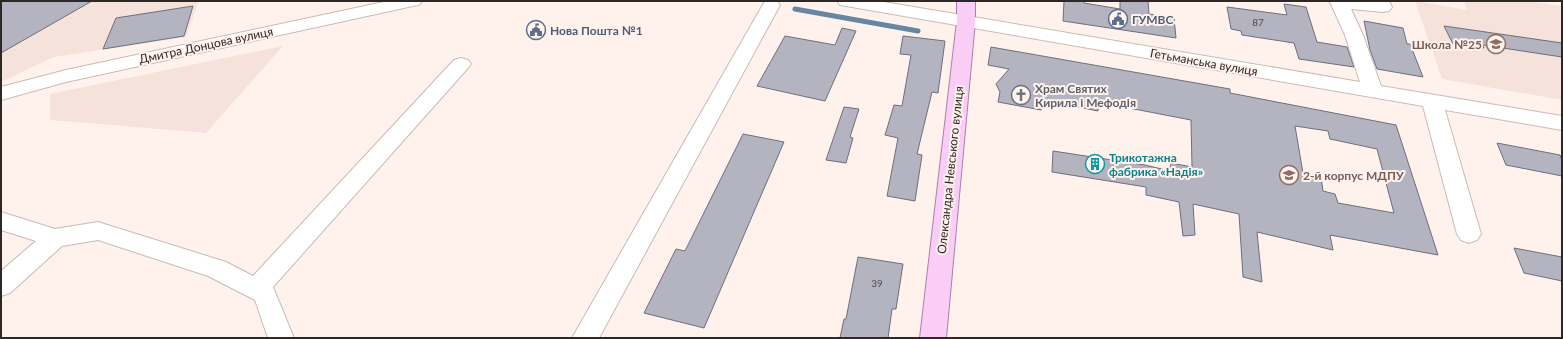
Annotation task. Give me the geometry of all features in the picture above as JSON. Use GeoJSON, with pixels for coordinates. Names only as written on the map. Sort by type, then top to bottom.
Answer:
{"type":"FeatureCollection","features":[{"type":"Feature","properties":{"kind":"main road","name":"Олександра Невського вулиця"},"geometry":{"type":"LineString","coordinates":[[933,338],[966,11]]}},
{"type":"Feature","properties":{"kind":"street","name":"Дмитра Донцова вулиця"},"geometry":{"type":"LineString","coordinates":[[1,94],[66,76],[413,1]]}},
{"type":"Feature","properties":{"kind":"street","name":"Гетьманська вулиця"},"geometry":{"type":"LineString","coordinates":[[846,1],[966,11],[1373,91],[1562,123]]}},
{"type":"Feature","properties":{"kind":"street"},"geometry":{"type":"LineString","coordinates":[[1373,91],[1354,34],[1339,2],[1383,8],[1380,1]]}},
{"type":"Feature","properties":{"kind":"street"},"geometry":{"type":"LineString","coordinates":[[585,338],[771,5]]}},
{"type":"Feature","properties":{"kind":"street"},"geometry":{"type":"LineString","coordinates":[[256,290],[461,64]]}},
{"type":"Feature","properties":{"kind":"street"},"geometry":{"type":"LineString","coordinates":[[1432,101],[1469,234]]}},
{"type":"Feature","properties":{"kind":"street"},"geometry":{"type":"LineString","coordinates":[[1,221],[55,238],[98,231],[216,269],[265,294],[281,338]]}},
{"type":"Feature","properties":{"kind":"street"},"geometry":{"type":"LineString","coordinates":[[1,286],[55,238]]}},
{"type":"Feature","properties":{"kind":"shaded area"},"geometry":{"type":"Polygon","coordinates":[[[1,1],[199,1],[186,37],[54,57],[1,82],[1,1]]]}},
{"type":"Feature","properties":{"kind":"shaded area","name":"Школа №25"},"geometry":{"type":"Polygon","coordinates":[[[1415,1],[1467,10],[1464,1],[1527,1],[1562,6],[1562,100],[1442,79],[1415,1]]]}},
{"type":"Feature","properties":{"kind":"shaded area"},"geometry":{"type":"Polygon","coordinates":[[[283,46],[206,133],[50,120],[50,94],[283,46]]]}},
{"type":"Feature","properties":{"kind":"building"},"geometry":{"type":"Polygon","coordinates":[[[1,1],[92,1],[1,53],[1,1]]]}},
{"type":"Feature","properties":{"kind":"building","name":"ГУМВС"},"geometry":{"type":"Polygon","coordinates":[[[1064,1],[1084,1],[1084,3],[1120,9],[1120,1],[1148,1],[1149,14],[1174,18],[1176,38],[1063,21],[1064,1]]]}},
{"type":"Feature","properties":{"kind":"building"},"geometry":{"type":"Polygon","coordinates":[[[1284,4],[1306,7],[1317,42],[1347,47],[1354,67],[1299,59],[1294,43],[1242,35],[1241,31],[1231,29],[1227,7],[1287,15],[1284,4]]]}},
{"type":"Feature","properties":{"kind":"building"},"geometry":{"type":"Polygon","coordinates":[[[193,6],[184,36],[103,49],[116,18],[193,6]]]}},
{"type":"Feature","properties":{"kind":"building"},"geometry":{"type":"Polygon","coordinates":[[[1364,21],[1403,28],[1407,44],[1410,44],[1423,77],[1377,69],[1370,50],[1364,21]]]}},
{"type":"Feature","properties":{"kind":"building"},"geometry":{"type":"Polygon","coordinates":[[[1444,26],[1562,43],[1562,57],[1483,45],[1484,48],[1453,44],[1444,26]]]}},
{"type":"Feature","properties":{"kind":"building"},"geometry":{"type":"Polygon","coordinates":[[[842,28],[856,31],[825,101],[757,86],[785,36],[835,45],[842,28]]]}},
{"type":"Feature","properties":{"kind":"building"},"geometry":{"type":"Polygon","coordinates":[[[903,36],[945,41],[938,93],[932,92],[917,154],[922,155],[915,201],[887,196],[898,138],[885,135],[894,105],[902,106],[911,55],[900,54],[903,36]]]}},
{"type":"Feature","properties":{"kind":"building"},"geometry":{"type":"Polygon","coordinates":[[[991,47],[1230,89],[1230,93],[1396,125],[1438,255],[1330,235],[1333,250],[1257,232],[1262,282],[1243,277],[1239,214],[1193,204],[1195,235],[1183,236],[1179,202],[1146,195],[1146,187],[1052,172],[1053,151],[1145,165],[1170,171],[1171,163],[1192,167],[1191,120],[1098,102],[1098,111],[1043,100],[1041,110],[998,102],[1000,92],[996,84],[1009,69],[988,65],[991,47]],[[1295,126],[1303,173],[1321,177],[1323,191],[1335,194],[1338,203],[1394,213],[1377,149],[1330,139],[1328,131],[1295,126]]]}},
{"type":"Feature","properties":{"kind":"building"},"geometry":{"type":"Polygon","coordinates":[[[844,107],[859,109],[850,137],[853,138],[846,163],[826,160],[844,107]]]}},
{"type":"Feature","properties":{"kind":"building"},"geometry":{"type":"Polygon","coordinates":[[[743,134],[784,142],[704,328],[644,313],[676,249],[685,251],[743,134]]]}},
{"type":"Feature","properties":{"kind":"building"},"geometry":{"type":"Polygon","coordinates":[[[1497,143],[1560,155],[1562,160],[1562,176],[1506,165],[1497,143]]]}},
{"type":"Feature","properties":{"kind":"building"},"geometry":{"type":"Polygon","coordinates":[[[1514,248],[1562,257],[1562,281],[1524,273],[1514,248]]]}},
{"type":"Feature","properties":{"kind":"building"},"geometry":{"type":"Polygon","coordinates":[[[858,257],[903,264],[896,309],[892,309],[888,338],[840,338],[844,319],[846,319],[858,257]]]}},
{"type":"Feature","properties":{"kind":"waterway"},"geometry":{"type":"LineString","coordinates":[[795,9],[918,31]]}},
{"type":"Feature","properties":{"kind":"place","name":"ГУМВС"},"geometry":{"type":"Point","coordinates":[1118,19]}},
{"type":"Feature","properties":{"kind":"place","name":"Нова Пошта №1"},"geometry":{"type":"Point","coordinates":[536,30]}},
{"type":"Feature","properties":{"kind":"place","name":"Школа №25"},"geometry":{"type":"Point","coordinates":[1496,44]}},
{"type":"Feature","properties":{"kind":"place","name":"Храм Святих Кирила і Мефодія"},"geometry":{"type":"Point","coordinates":[1021,95]}},
{"type":"Feature","properties":{"kind":"place","name":"Трикотажна фабрика «Надія»"},"geometry":{"type":"Point","coordinates":[1095,164]}},
{"type":"Feature","properties":{"kind":"place","name":"2-й корпус МДПУ"},"geometry":{"type":"Point","coordinates":[1289,175]}}]}
